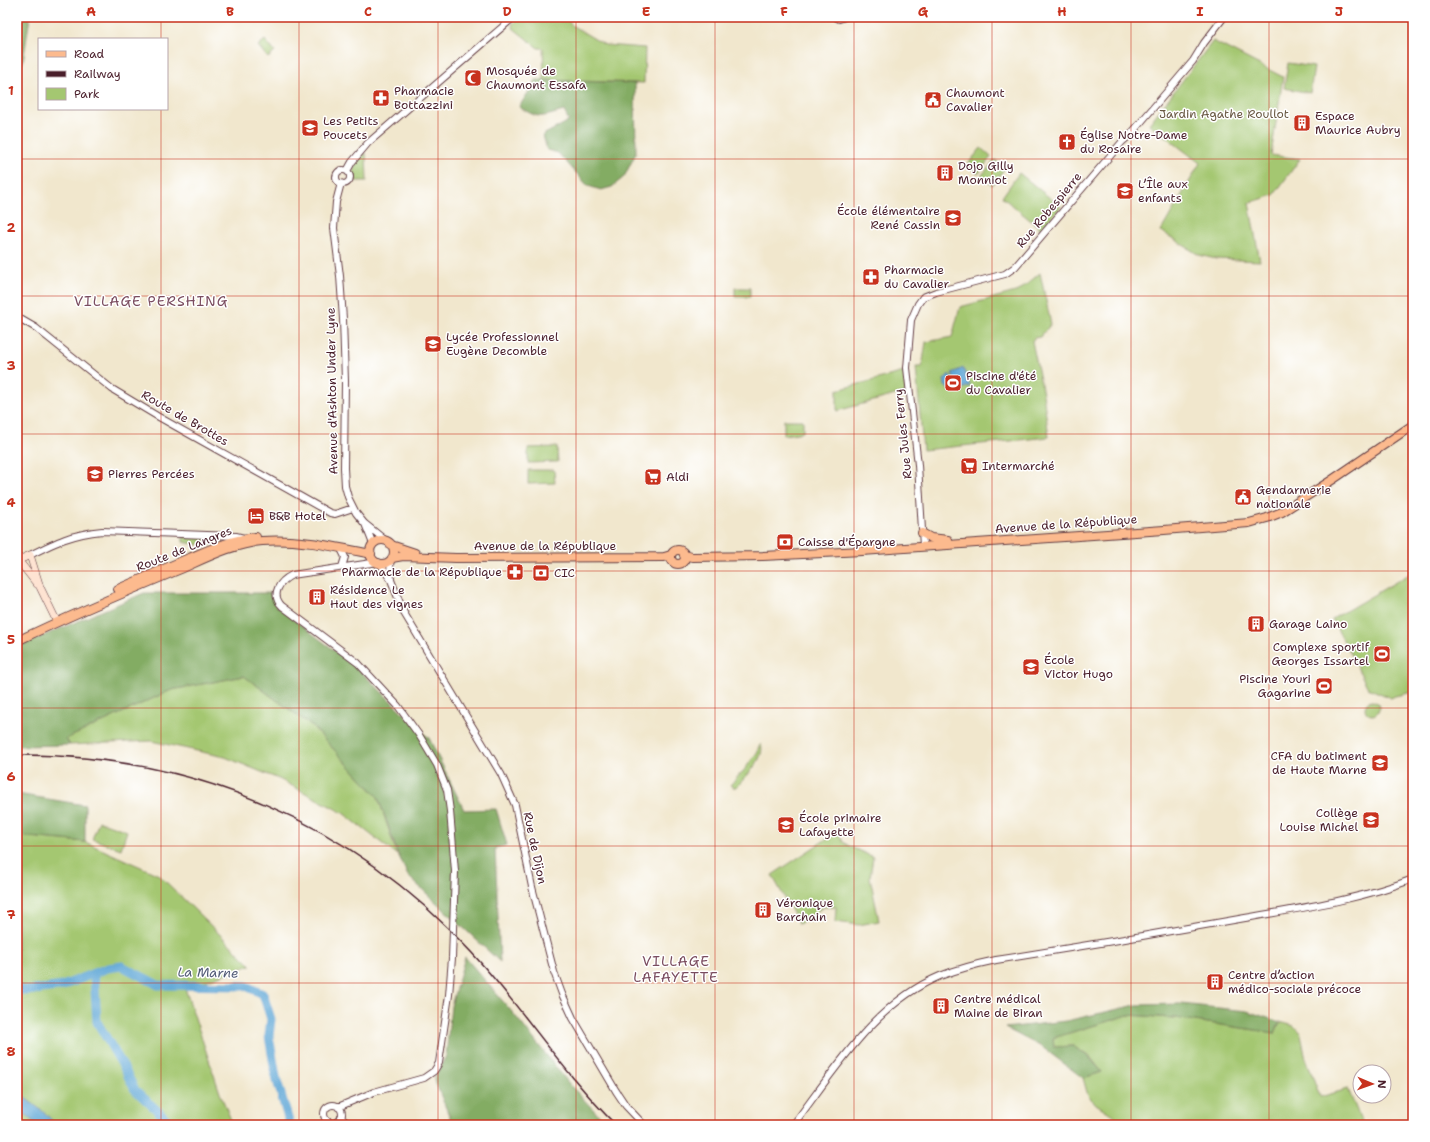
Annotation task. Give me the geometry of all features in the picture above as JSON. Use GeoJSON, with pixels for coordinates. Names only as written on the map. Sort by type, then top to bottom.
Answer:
{"type":"FeatureCollection","features":[{"type":"Feature","properties":{"kind":"main road","name":"Avenue de la République"},"geometry":{"type":"LineString","coordinates":[[391,559],[403,556],[456,558],[669,557],[673,563],[678,564],[682,563],[687,557],[763,556],[862,551],[1238,524],[1267,518],[1282,512],[1413,425]]}},
{"type":"Feature","properties":{"kind":"main road"},"geometry":{"type":"LineString","coordinates":[[922,533],[931,538],[958,543]]}},
{"type":"Feature","properties":{"kind":"main road","name":"Route de Langres"},"geometry":{"type":"LineString","coordinates":[[56,620],[187,559],[244,538],[273,536],[294,537],[360,548],[374,555]]}},
{"type":"Feature","properties":{"kind":"main road","name":"Route de Langres"},"geometry":{"type":"LineString","coordinates":[[17,634],[56,620],[230,548],[245,544],[292,541],[374,555]]}},
{"type":"Feature","properties":{"kind":"main road"},"geometry":{"type":"LineString","coordinates":[[377,541],[388,542],[394,550],[391,559],[386,563],[374,555],[377,541]]}},
{"type":"Feature","properties":{"kind":"main road","name":"Avenue de la République"},"geometry":{"type":"LineString","coordinates":[[388,542],[404,550],[427,557]]}},
{"type":"Feature","properties":{"kind":"main road"},"geometry":{"type":"LineString","coordinates":[[17,641],[56,620],[40,588],[30,555],[17,561],[40,588]]}},
{"type":"Feature","properties":{"kind":"street"},"geometry":{"type":"LineString","coordinates":[[347,171],[340,170],[336,175],[336,179],[341,183],[346,182],[349,179],[347,171],[350,164],[368,143],[514,17]]}},
{"type":"Feature","properties":{"kind":"street"},"geometry":{"type":"LineString","coordinates":[[835,17],[837,19],[845,17]]}},
{"type":"Feature","properties":{"kind":"street","name":"Rue Robespierre"},"geometry":{"type":"LineString","coordinates":[[911,320],[918,304],[923,298],[936,292],[1005,274],[1015,267],[1193,61],[1204,42],[1224,17]]}},
{"type":"Feature","properties":{"kind":"street","name":"Avenue d'Ashton Under Lyne"},"geometry":{"type":"LineString","coordinates":[[341,183],[336,202],[334,228],[340,276],[343,319],[345,381],[345,486],[348,498],[353,508],[364,523],[388,542]]}},
{"type":"Feature","properties":{"kind":"street","name":"Route de Brottes"},"geometry":{"type":"LineString","coordinates":[[17,317],[36,328],[112,389],[158,417],[330,513],[335,514],[353,508]]}},
{"type":"Feature","properties":{"kind":"street","name":"Rue Jules Ferry"},"geometry":{"type":"LineString","coordinates":[[911,320],[907,368],[918,465],[923,546]]}},
{"type":"Feature","properties":{"kind":"street","name":"Avenue d'Ashton Under Lyne"},"geometry":{"type":"LineString","coordinates":[[364,523],[374,555]]}},
{"type":"Feature","properties":{"kind":"street"},"geometry":{"type":"LineString","coordinates":[[30,555],[65,538],[89,532],[102,531],[236,536],[244,538]]}},
{"type":"Feature","properties":{"kind":"street"},"geometry":{"type":"LineString","coordinates":[[341,549],[345,557],[342,567]]}},
{"type":"Feature","properties":{"kind":"street"},"geometry":{"type":"LineString","coordinates":[[341,1117],[338,1122],[332,1124],[327,1122],[324,1117],[324,1111],[333,1105],[338,1107],[374,1092],[424,1078],[434,1071],[440,1058],[449,995],[453,942],[455,871],[453,839],[447,790],[437,765],[419,735],[398,706],[358,663],[278,602],[278,586],[288,577],[298,573],[364,564],[374,555]]}},
{"type":"Feature","properties":{"kind":"street","name":"Rue de Dijon"},"geometry":{"type":"LineString","coordinates":[[374,555],[391,580],[404,613],[423,646],[502,774],[515,805],[532,887],[554,972],[567,1006],[616,1091],[626,1106],[644,1125]]}},
{"type":"Feature","properties":{"kind":"street","name":"Rue de Dijon"},"geometry":{"type":"LineString","coordinates":[[391,559],[391,580]]}},
{"type":"Feature","properties":{"kind":"street"},"geometry":{"type":"LineString","coordinates":[[793,1125],[852,1047],[870,1026],[896,1002],[940,976],[967,967],[996,960],[1340,900],[1364,895],[1413,879]]}},
{"type":"Feature","properties":{"kind":"street"},"geometry":{"type":"LineString","coordinates":[[338,1107],[341,1112],[341,1117],[348,1125]]}},
{"type":"Feature","properties":{"kind":"green space"},"geometry":{"type":"Polygon","coordinates":[[[17,17],[30,17],[23,62],[17,72],[17,17]]]}},
{"type":"Feature","properties":{"kind":"green space"},"geometry":{"type":"Polygon","coordinates":[[[520,17],[567,17],[571,25],[605,45],[645,48],[644,83],[544,80],[543,48],[538,48],[513,28],[512,24],[520,17]]]}},
{"type":"Feature","properties":{"kind":"green space"},"geometry":{"type":"Polygon","coordinates":[[[265,40],[275,52],[268,58],[258,46],[265,40]]]}},
{"type":"Feature","properties":{"kind":"green space","name":"Jardin Agathe Roullot"},"geometry":{"type":"Polygon","coordinates":[[[1213,41],[1283,77],[1271,155],[1300,159],[1274,195],[1249,203],[1260,261],[1216,259],[1199,255],[1161,231],[1200,163],[1149,124],[1213,41]]]}},
{"type":"Feature","properties":{"kind":"green space"},"geometry":{"type":"Polygon","coordinates":[[[1288,63],[1314,67],[1310,93],[1284,88],[1288,63]]]}},
{"type":"Feature","properties":{"kind":"green space"},"geometry":{"type":"Polygon","coordinates":[[[536,80],[635,83],[636,153],[624,177],[612,187],[601,190],[588,186],[558,153],[547,150],[543,135],[569,121],[564,111],[545,116],[537,116],[519,107],[536,80]]]}},
{"type":"Feature","properties":{"kind":"green space"},"geometry":{"type":"Polygon","coordinates":[[[981,148],[991,157],[978,174],[967,165],[981,148]]]}},
{"type":"Feature","properties":{"kind":"green space"},"geometry":{"type":"Polygon","coordinates":[[[366,153],[367,181],[352,181],[357,161],[366,153]]]}},
{"type":"Feature","properties":{"kind":"green space"},"geometry":{"type":"Polygon","coordinates":[[[995,160],[1005,168],[992,185],[981,176],[995,160]]]}},
{"type":"Feature","properties":{"kind":"green space"},"geometry":{"type":"Polygon","coordinates":[[[1019,173],[1061,207],[1041,229],[1002,197],[1019,173]]]}},
{"type":"Feature","properties":{"kind":"green space"},"geometry":{"type":"Polygon","coordinates":[[[1040,273],[1051,324],[1040,337],[1034,338],[1032,341],[1043,394],[1049,437],[923,450],[916,367],[922,367],[926,342],[952,337],[960,307],[1019,291],[1040,273]]]}},
{"type":"Feature","properties":{"kind":"green space"},"geometry":{"type":"Polygon","coordinates":[[[735,288],[750,288],[750,297],[735,297],[735,288]]]}},
{"type":"Feature","properties":{"kind":"green space"},"geometry":{"type":"Polygon","coordinates":[[[904,372],[906,392],[837,411],[837,390],[904,372]]]}},
{"type":"Feature","properties":{"kind":"green space"},"geometry":{"type":"Polygon","coordinates":[[[784,420],[803,420],[803,432],[784,435],[784,420]]]}},
{"type":"Feature","properties":{"kind":"green space"},"geometry":{"type":"Polygon","coordinates":[[[557,447],[558,462],[528,463],[528,448],[557,447]]]}},
{"type":"Feature","properties":{"kind":"green space"},"geometry":{"type":"Polygon","coordinates":[[[528,470],[554,470],[555,483],[528,484],[528,470]]]}},
{"type":"Feature","properties":{"kind":"green space"},"geometry":{"type":"Polygon","coordinates":[[[183,537],[232,537],[219,543],[208,545],[183,542],[183,537]]]}},
{"type":"Feature","properties":{"kind":"green space","name":"Complexe sportif Georges Issartel"},"geometry":{"type":"Polygon","coordinates":[[[1413,572],[1413,692],[1391,698],[1368,688],[1332,619],[1413,572]]]}},
{"type":"Feature","properties":{"kind":"green space"},"geometry":{"type":"Polygon","coordinates":[[[144,593],[273,593],[276,606],[355,666],[429,738],[464,810],[496,809],[507,845],[495,848],[500,962],[408,876],[398,854],[378,797],[313,727],[244,676],[171,690],[66,739],[70,745],[17,746],[17,647],[144,593]]]}},
{"type":"Feature","properties":{"kind":"green space"},"geometry":{"type":"Polygon","coordinates":[[[244,676],[313,727],[378,797],[397,855],[343,813],[281,780],[225,757],[151,741],[70,745],[66,739],[171,690],[244,676]]]}},
{"type":"Feature","properties":{"kind":"green space"},"geometry":{"type":"Polygon","coordinates":[[[1372,701],[1377,703],[1379,708],[1377,713],[1372,715],[1367,713],[1365,708],[1367,703],[1372,701]]]}},
{"type":"Feature","properties":{"kind":"green space"},"geometry":{"type":"Polygon","coordinates":[[[761,744],[761,755],[754,767],[737,787],[730,785],[745,769],[758,751],[761,744]]]}},
{"type":"Feature","properties":{"kind":"green space"},"geometry":{"type":"Polygon","coordinates":[[[17,794],[85,805],[85,842],[17,836],[17,794]]]}},
{"type":"Feature","properties":{"kind":"green space"},"geometry":{"type":"Polygon","coordinates":[[[99,821],[127,831],[121,849],[92,839],[99,821]]]}},
{"type":"Feature","properties":{"kind":"green space"},"geometry":{"type":"Polygon","coordinates":[[[837,832],[844,843],[873,857],[870,877],[879,921],[859,925],[835,922],[836,907],[823,907],[799,924],[772,875],[837,832]]]}},
{"type":"Feature","properties":{"kind":"green space"},"geometry":{"type":"Polygon","coordinates":[[[17,836],[85,842],[159,875],[251,965],[185,988],[220,1093],[233,1125],[17,1125],[17,836]]]}},
{"type":"Feature","properties":{"kind":"green space"},"geometry":{"type":"Polygon","coordinates":[[[465,957],[513,1013],[571,1086],[608,1125],[453,1125],[434,1079],[446,1056],[451,1006],[465,957]]]}},
{"type":"Feature","properties":{"kind":"green space"},"geometry":{"type":"Polygon","coordinates":[[[1181,1004],[1247,1011],[1280,1022],[1275,1033],[1175,1018],[1128,1015],[1053,1038],[1054,1047],[1073,1046],[1090,1058],[1102,1072],[1083,1078],[1042,1047],[1005,1028],[1066,1021],[1136,1005],[1181,1004]]]}},
{"type":"Feature","properties":{"kind":"green space"},"geometry":{"type":"Polygon","coordinates":[[[1128,1015],[1175,1018],[1275,1033],[1280,1022],[1294,1026],[1301,1034],[1305,1055],[1320,1097],[1348,1089],[1352,1099],[1352,1104],[1354,1104],[1363,1125],[1128,1125],[1096,1104],[1088,1096],[1083,1078],[1102,1072],[1091,1058],[1073,1046],[1054,1047],[1053,1038],[1128,1015]]]}},
{"type":"Feature","properties":{"kind":"water"},"geometry":{"type":"Polygon","coordinates":[[[963,368],[970,386],[959,390],[952,373],[963,368]]]}},
{"type":"Feature","properties":{"kind":"water"},"geometry":{"type":"Polygon","coordinates":[[[949,374],[957,389],[949,390],[945,386],[944,380],[949,374]]]}},
{"type":"Feature","properties":{"kind":"water"},"geometry":{"type":"Polygon","coordinates":[[[17,1092],[45,1113],[56,1125],[37,1125],[17,1107],[17,1092]]]}},
{"type":"Feature","properties":{"kind":"waterway","name":"La Marne"},"geometry":{"type":"LineString","coordinates":[[94,973],[108,968],[122,966],[158,985],[246,986],[263,994],[271,1019],[269,1036],[276,1077],[290,1125]]}},
{"type":"Feature","properties":{"kind":"waterway","name":"La Marne"},"geometry":{"type":"LineString","coordinates":[[17,989],[27,991],[63,986],[94,973],[97,1022],[123,1066],[135,1090],[173,1125]]}},
{"type":"Feature","properties":{"kind":"railway"},"geometry":{"type":"LineString","coordinates":[[17,755],[82,758],[145,767],[207,783],[265,804],[321,832],[375,866],[425,906],[490,973],[596,1105],[616,1125]]}},
{"type":"Feature","properties":{"kind":"place","name":"Mosquée de Chaumont Essafa"},"geometry":{"type":"Point","coordinates":[473,78]}},
{"type":"Feature","properties":{"kind":"place","name":"Pharmacie Bottazzini"},"geometry":{"type":"Point","coordinates":[381,98]}},
{"type":"Feature","properties":{"kind":"place","name":"Chaumont Cavalier"},"geometry":{"type":"Point","coordinates":[933,100]}},
{"type":"Feature","properties":{"kind":"place","name":"Espace Maurice Aubry"},"geometry":{"type":"Point","coordinates":[1302,123]}},
{"type":"Feature","properties":{"kind":"place","name":"Les Petits Poucets"},"geometry":{"type":"Point","coordinates":[310,128]}},
{"type":"Feature","properties":{"kind":"place","name":"Église Notre-Dame du Rosaire"},"geometry":{"type":"Point","coordinates":[1067,142]}},
{"type":"Feature","properties":{"kind":"place","name":"Dojo Gilly Monniot"},"geometry":{"type":"Point","coordinates":[945,173]}},
{"type":"Feature","properties":{"kind":"place","name":"L’Île aux enfants"},"geometry":{"type":"Point","coordinates":[1125,191]}},
{"type":"Feature","properties":{"kind":"place","name":"École élémentaire René Cassin"},"geometry":{"type":"Point","coordinates":[953,218]}},
{"type":"Feature","properties":{"kind":"place","name":"Pharmacie du Cavalier"},"geometry":{"type":"Point","coordinates":[871,277]}},
{"type":"Feature","properties":{"kind":"place","name":"Lycée Professionnel Eugène Decomble"},"geometry":{"type":"Point","coordinates":[433,344]}},
{"type":"Feature","properties":{"kind":"place","name":"Piscine d'été du Cavalier"},"geometry":{"type":"Point","coordinates":[953,383]}},
{"type":"Feature","properties":{"kind":"place","name":"Intermarché"},"geometry":{"type":"Point","coordinates":[969,466]}},
{"type":"Feature","properties":{"kind":"place","name":"Pierres Percées"},"geometry":{"type":"Point","coordinates":[95,474]}},
{"type":"Feature","properties":{"kind":"place","name":"Aldi"},"geometry":{"type":"Point","coordinates":[653,477]}},
{"type":"Feature","properties":{"kind":"place","name":"Gendarmerie nationale"},"geometry":{"type":"Point","coordinates":[1243,497]}},
{"type":"Feature","properties":{"kind":"place","name":"B&B Hotel"},"geometry":{"type":"Point","coordinates":[256,516]}},
{"type":"Feature","properties":{"kind":"place","name":"Caisse d'Épargne"},"geometry":{"type":"Point","coordinates":[785,542]}},
{"type":"Feature","properties":{"kind":"place","name":"Pharmacie de la République"},"geometry":{"type":"Point","coordinates":[515,572]}},
{"type":"Feature","properties":{"kind":"place","name":"CIC"},"geometry":{"type":"Point","coordinates":[541,573]}},
{"type":"Feature","properties":{"kind":"place","name":"Résidence Le Haut des vignes"},"geometry":{"type":"Point","coordinates":[317,597]}},
{"type":"Feature","properties":{"kind":"place","name":"Garage Laino"},"geometry":{"type":"Point","coordinates":[1256,624]}},
{"type":"Feature","properties":{"kind":"place","name":"Complexe sportif Georges Issartel"},"geometry":{"type":"Point","coordinates":[1382,654]}},
{"type":"Feature","properties":{"kind":"place","name":"École Victor Hugo"},"geometry":{"type":"Point","coordinates":[1031,667]}},
{"type":"Feature","properties":{"kind":"place","name":"Piscine Youri Gagarine"},"geometry":{"type":"Point","coordinates":[1324,686]}},
{"type":"Feature","properties":{"kind":"place","name":"CFA du batiment de Haute Marne"},"geometry":{"type":"Point","coordinates":[1380,763]}},
{"type":"Feature","properties":{"kind":"place","name":"Collège Louise Michel"},"geometry":{"type":"Point","coordinates":[1371,820]}},
{"type":"Feature","properties":{"kind":"place","name":"École primaire Lafayette"},"geometry":{"type":"Point","coordinates":[786,825]}},
{"type":"Feature","properties":{"kind":"place","name":"Véronique Barchain"},"geometry":{"type":"Point","coordinates":[763,910]}},
{"type":"Feature","properties":{"kind":"place","name":"Centre d’action médico-sociale précoce"},"geometry":{"type":"Point","coordinates":[1215,982]}},
{"type":"Feature","properties":{"kind":"place","name":"Centre médical Maine de Biran"},"geometry":{"type":"Point","coordinates":[941,1006]}},
{"type":"Feature","properties":{"kind":"district","name":"VILLAGE PERSHING"},"geometry":{"type":"Point","coordinates":[151,301]}},
{"type":"Feature","properties":{"kind":"district","name":"VILLAGE LAFAYETTE"},"geometry":{"type":"Point","coordinates":[676,970]}}]}
